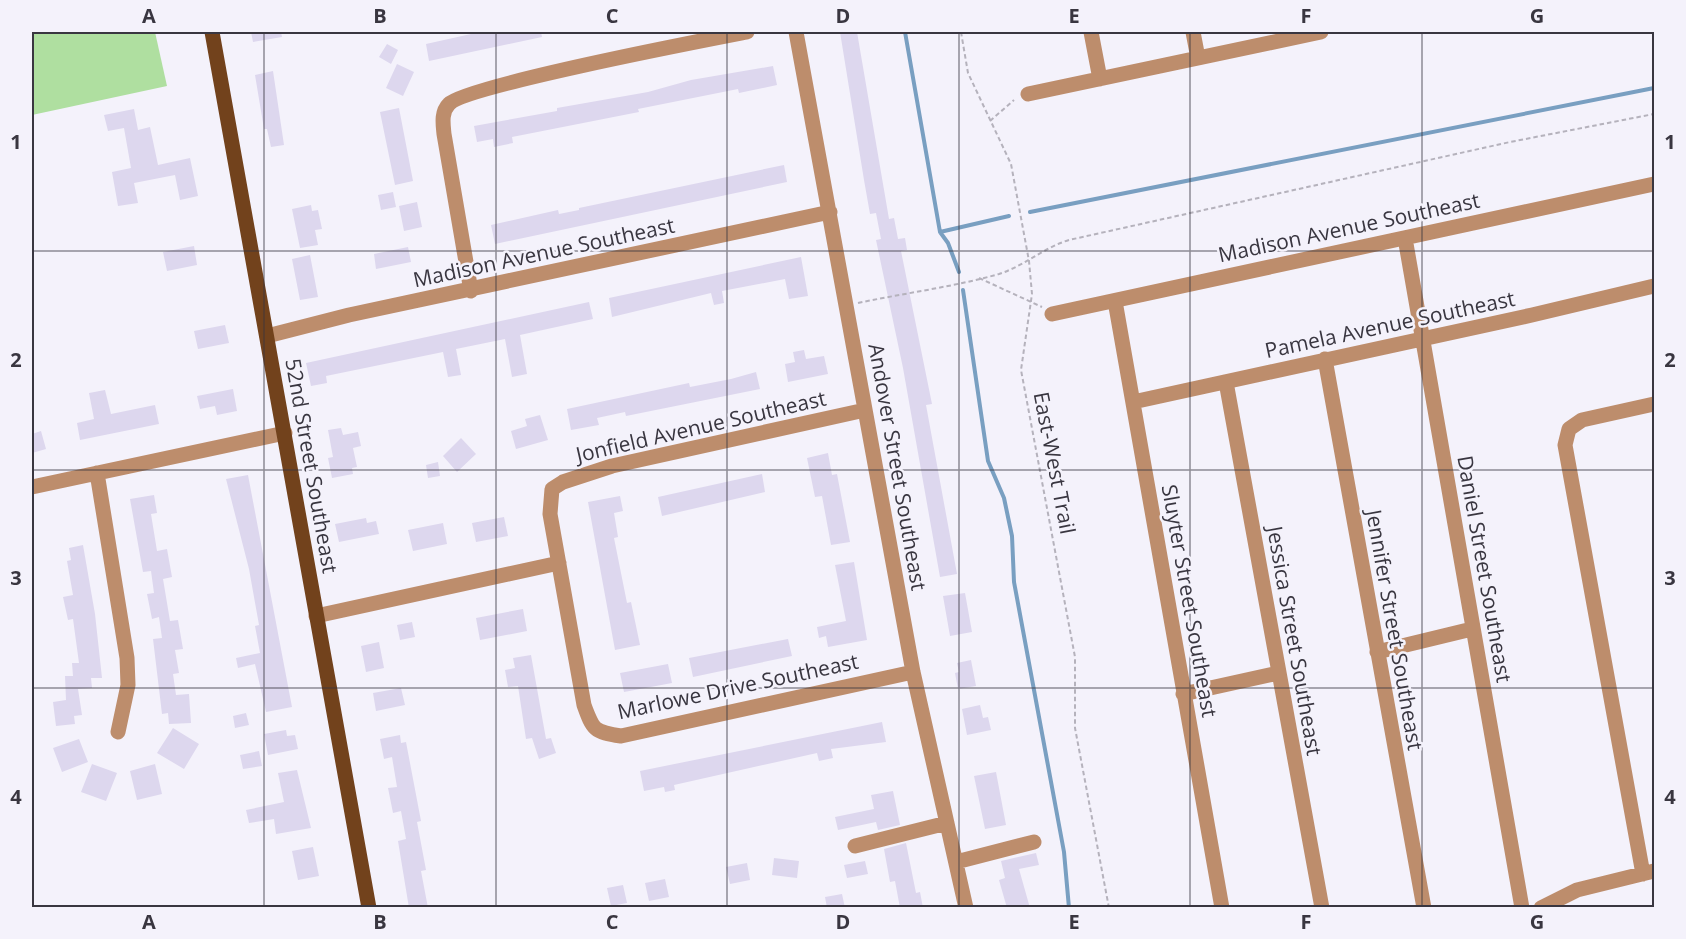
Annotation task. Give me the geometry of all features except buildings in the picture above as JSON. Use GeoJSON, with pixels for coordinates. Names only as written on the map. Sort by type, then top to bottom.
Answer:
{"type":"FeatureCollection","features":[{"type":"Feature","properties":{"kind":"main road","name":"52nd Street Southeast"},"geometry":{"type":"LineString","coordinates":[[212,32],[369,908]]}},
{"type":"Feature","properties":{"kind":"street"},"geometry":{"type":"LineString","coordinates":[[471,291],[444,134],[442,118],[447,105],[459,96],[506,84],[747,32]]}},
{"type":"Feature","properties":{"kind":"street","name":"Andover Street Southeast"},"geometry":{"type":"LineString","coordinates":[[796,32],[913,672],[966,908]]}},
{"type":"Feature","properties":{"kind":"street"},"geometry":{"type":"LineString","coordinates":[[1091,32],[1100,79]]}},
{"type":"Feature","properties":{"kind":"street"},"geometry":{"type":"LineString","coordinates":[[1193,32],[1198,58]]}},
{"type":"Feature","properties":{"kind":"street"},"geometry":{"type":"LineString","coordinates":[[1028,94],[1198,58],[1295,34],[1321,32]]}},
{"type":"Feature","properties":{"kind":"street","name":"Madison Avenue Southeast"},"geometry":{"type":"LineString","coordinates":[[1052,314],[1654,184]]}},
{"type":"Feature","properties":{"kind":"street","name":"Madison Avenue Southeast"},"geometry":{"type":"LineString","coordinates":[[267,336],[349,315],[471,291],[830,212]]}},
{"type":"Feature","properties":{"kind":"street","name":"Daniel Street Southeast"},"geometry":{"type":"LineString","coordinates":[[1405,238],[1522,908]]}},
{"type":"Feature","properties":{"kind":"street","name":"Pamela Avenue Southeast"},"geometry":{"type":"LineString","coordinates":[[1133,402],[1533,315],[1654,286]]}},
{"type":"Feature","properties":{"kind":"street","name":"Sluyter Street Southeast"},"geometry":{"type":"LineString","coordinates":[[1115,301],[1222,908]]}},
{"type":"Feature","properties":{"kind":"street","name":"Jennifer Street Southeast"},"geometry":{"type":"LineString","coordinates":[[1324,359],[1424,908]]}},
{"type":"Feature","properties":{"kind":"street","name":"Jessica Street Southeast"},"geometry":{"type":"LineString","coordinates":[[1226,382],[1322,908]]}},
{"type":"Feature","properties":{"kind":"street"},"geometry":{"type":"LineString","coordinates":[[1541,908],[1577,890],[1648,872],[1565,445],[1569,429],[1582,420],[1654,404]]}},
{"type":"Feature","properties":{"kind":"street","name":"Jonfield Avenue Southeast"},"geometry":{"type":"LineString","coordinates":[[559,563],[550,500],[552,489],[563,482],[612,466],[676,450],[865,410]]}},
{"type":"Feature","properties":{"kind":"street"},"geometry":{"type":"LineString","coordinates":[[32,488],[285,433]]}},
{"type":"Feature","properties":{"kind":"street"},"geometry":{"type":"LineString","coordinates":[[97,473],[127,658],[128,685],[118,732]]}},
{"type":"Feature","properties":{"kind":"street"},"geometry":{"type":"LineString","coordinates":[[316,616],[559,563]]}},
{"type":"Feature","properties":{"kind":"street","name":"Marlowe Drive Southeast"},"geometry":{"type":"LineString","coordinates":[[559,563],[584,705],[591,724],[599,733],[621,736],[913,672]]}},
{"type":"Feature","properties":{"kind":"street"},"geometry":{"type":"LineString","coordinates":[[1377,652],[1472,629]]}},
{"type":"Feature","properties":{"kind":"street"},"geometry":{"type":"LineString","coordinates":[[1183,694],[1278,673]]}},
{"type":"Feature","properties":{"kind":"street"},"geometry":{"type":"LineString","coordinates":[[855,846],[947,823]]}},
{"type":"Feature","properties":{"kind":"street"},"geometry":{"type":"LineString","coordinates":[[956,862],[1034,842]]}},
{"type":"Feature","properties":{"kind":"path","name":"East-West Trail"},"geometry":{"type":"LineString","coordinates":[[961,32],[968,73],[1011,164],[1029,261],[1031,301],[1021,370],[1075,657],[1075,728],[1109,908]]}},
{"type":"Feature","properties":{"kind":"path"},"geometry":{"type":"LineString","coordinates":[[990,121],[1012,101],[1028,94]]}},
{"type":"Feature","properties":{"kind":"path"},"geometry":{"type":"LineString","coordinates":[[847,306],[999,273],[1029,261],[1051,245],[1069,240],[1336,180],[1654,114]]}},
{"type":"Feature","properties":{"kind":"path"},"geometry":{"type":"LineString","coordinates":[[978,278],[1031,301],[1052,314]]}},
{"type":"Feature","properties":{"kind":"green space"},"geometry":{"type":"Polygon","coordinates":[[[32,32],[155,32],[167,86],[32,115],[32,32]]]}},
{"type":"Feature","properties":{"kind":"waterway"},"geometry":{"type":"LineString","coordinates":[[905,32],[940,232],[948,243],[959,272]]}},
{"type":"Feature","properties":{"kind":"waterway"},"geometry":{"type":"LineString","coordinates":[[1030,212],[1654,88]]}},
{"type":"Feature","properties":{"kind":"waterway"},"geometry":{"type":"LineString","coordinates":[[940,232],[1009,216]]}},
{"type":"Feature","properties":{"kind":"waterway"},"geometry":{"type":"LineString","coordinates":[[963,290],[988,461],[1004,498],[1012,536],[1014,582],[1064,852],[1069,908]]}}]}
